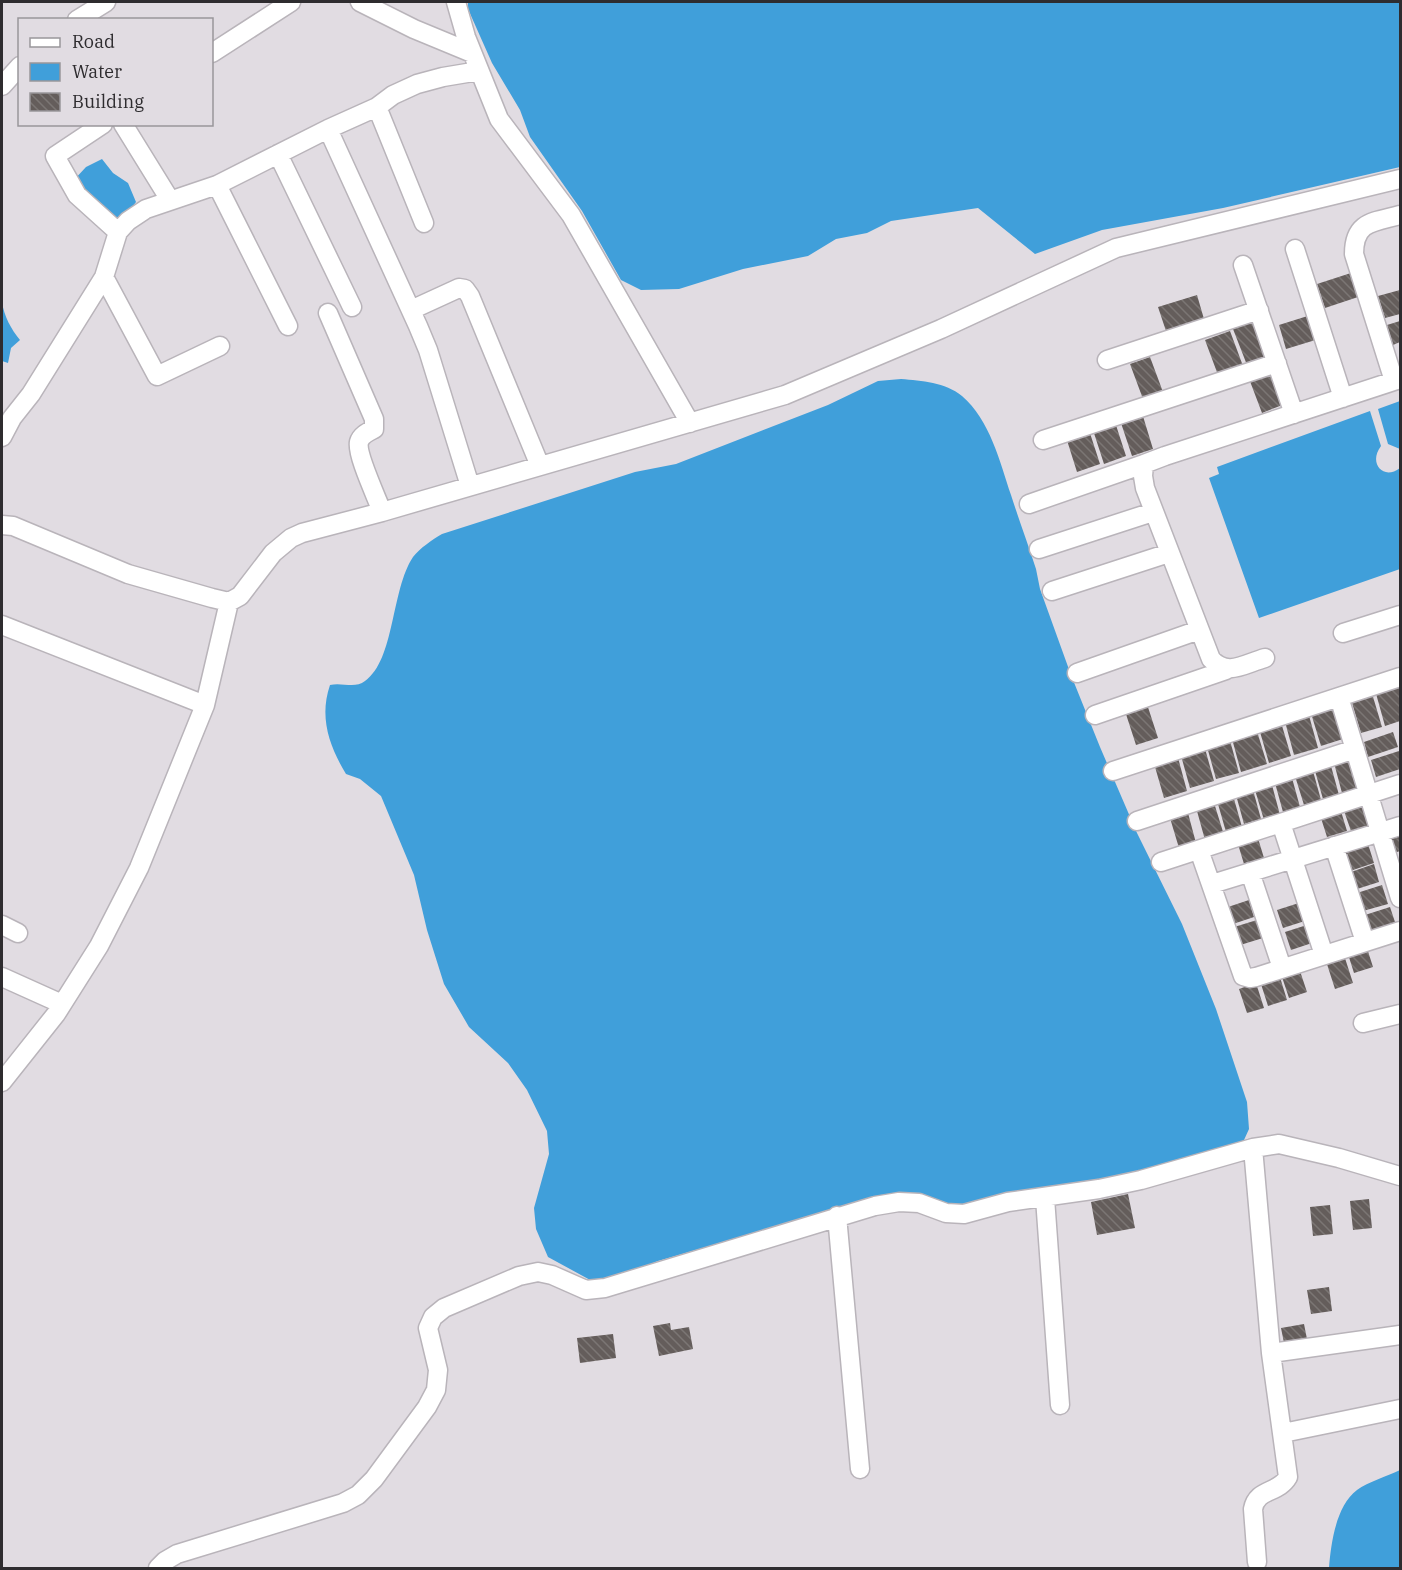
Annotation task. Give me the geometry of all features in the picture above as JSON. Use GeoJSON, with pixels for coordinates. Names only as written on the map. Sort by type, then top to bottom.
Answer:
{"type":"FeatureCollection","features":[{"type":"Feature","properties":{"kind":"street"},"geometry":{"type":"LineString","coordinates":[[80,18],[106,2]]}},
{"type":"Feature","properties":{"kind":"street"},"geometry":{"type":"LineString","coordinates":[[213,52],[291,2]]}},
{"type":"Feature","properties":{"kind":"street"},"geometry":{"type":"LineString","coordinates":[[360,2],[414,29],[472,53]]}},
{"type":"Feature","properties":{"kind":"street"},"geometry":{"type":"LineString","coordinates":[[456,2],[472,53],[499,119],[571,215],[690,423]]}},
{"type":"Feature","properties":{"kind":"street"},"geometry":{"type":"LineString","coordinates":[[2,86],[18,68]]}},
{"type":"Feature","properties":{"kind":"street"},"geometry":{"type":"LineString","coordinates":[[2,437],[104,277],[118,232],[128,221],[146,209],[217,184],[377,107],[393,95],[417,84],[479,71]]}},
{"type":"Feature","properties":{"kind":"street"},"geometry":{"type":"LineString","coordinates":[[377,107],[424,223]]}},
{"type":"Feature","properties":{"kind":"street"},"geometry":{"type":"LineString","coordinates":[[100,126],[55,156],[77,195],[118,232]]}},
{"type":"Feature","properties":{"kind":"street"},"geometry":{"type":"LineString","coordinates":[[124,126],[170,200]]}},
{"type":"Feature","properties":{"kind":"street"},"geometry":{"type":"LineString","coordinates":[[328,129],[428,350],[470,486]]}},
{"type":"Feature","properties":{"kind":"street"},"geometry":{"type":"LineString","coordinates":[[278,154],[352,307]]}},
{"type":"Feature","properties":{"kind":"street"},"geometry":{"type":"LineString","coordinates":[[2,525],[13,526],[128,574],[229,602],[240,596],[273,553],[302,532],[382,512],[785,395],[941,329],[1116,248],[1401,179]]}},
{"type":"Feature","properties":{"kind":"street"},"geometry":{"type":"LineString","coordinates":[[217,184],[288,326]]}},
{"type":"Feature","properties":{"kind":"street"},"geometry":{"type":"LineString","coordinates":[[1029,504],[1165,456],[1397,380],[1354,254],[1354,241],[1358,231],[1370,223],[1400,215]]}},
{"type":"Feature","properties":{"kind":"street"},"geometry":{"type":"LineString","coordinates":[[1295,249],[1343,398]]}},
{"type":"Feature","properties":{"kind":"street"},"geometry":{"type":"LineString","coordinates":[[1244,265],[1294,414]]}},
{"type":"Feature","properties":{"kind":"street"},"geometry":{"type":"LineString","coordinates":[[104,277],[157,376],[220,346]]}},
{"type":"Feature","properties":{"kind":"street"},"geometry":{"type":"LineString","coordinates":[[411,310],[459,288],[465,289],[470,296],[540,466]]}},
{"type":"Feature","properties":{"kind":"street"},"geometry":{"type":"LineString","coordinates":[[1107,360],[1259,310]]}},
{"type":"Feature","properties":{"kind":"street"},"geometry":{"type":"LineString","coordinates":[[328,313],[374,419],[374,429],[363,435],[359,447],[382,512]]}},
{"type":"Feature","properties":{"kind":"street"},"geometry":{"type":"LineString","coordinates":[[1043,440],[1276,363]]}},
{"type":"Feature","properties":{"kind":"street"},"geometry":{"type":"LineString","coordinates":[[1144,465],[1145,488],[1199,630],[1211,659],[1218,667],[1226,670]]}},
{"type":"Feature","properties":{"kind":"street"},"geometry":{"type":"LineString","coordinates":[[1039,549],[1154,512]]}},
{"type":"Feature","properties":{"kind":"street"},"geometry":{"type":"LineString","coordinates":[[1052,591],[1169,553]]}},
{"type":"Feature","properties":{"kind":"street"},"geometry":{"type":"LineString","coordinates":[[2,1082],[62,1004],[99,946],[139,868],[205,705],[229,602]]}},
{"type":"Feature","properties":{"kind":"street"},"geometry":{"type":"LineString","coordinates":[[1343,633],[1401,615]]}},
{"type":"Feature","properties":{"kind":"street"},"geometry":{"type":"LineString","coordinates":[[2,625],[205,705]]}},
{"type":"Feature","properties":{"kind":"street"},"geometry":{"type":"LineString","coordinates":[[1077,673],[1199,630]]}},
{"type":"Feature","properties":{"kind":"street"},"geometry":{"type":"LineString","coordinates":[[1095,715],[1265,657]]}},
{"type":"Feature","properties":{"kind":"street"},"geometry":{"type":"LineString","coordinates":[[1113,771],[1401,677]]}},
{"type":"Feature","properties":{"kind":"street"},"geometry":{"type":"LineString","coordinates":[[1339,697],[1381,832],[1396,863],[1401,898]]}},
{"type":"Feature","properties":{"kind":"street"},"geometry":{"type":"LineString","coordinates":[[1137,821],[1355,750]]}},
{"type":"Feature","properties":{"kind":"street"},"geometry":{"type":"LineString","coordinates":[[1161,862],[1401,784]]}},
{"type":"Feature","properties":{"kind":"street"},"geometry":{"type":"LineString","coordinates":[[1281,823],[1324,955]]}},
{"type":"Feature","properties":{"kind":"street"},"geometry":{"type":"LineString","coordinates":[[1212,884],[1401,826]]}},
{"type":"Feature","properties":{"kind":"street"},"geometry":{"type":"LineString","coordinates":[[1334,846],[1365,942]]}},
{"type":"Feature","properties":{"kind":"street"},"geometry":{"type":"LineString","coordinates":[[1198,850],[1243,976],[1250,978],[1401,931]]}},
{"type":"Feature","properties":{"kind":"street"},"geometry":{"type":"LineString","coordinates":[[1250,872],[1282,968]]}},
{"type":"Feature","properties":{"kind":"street"},"geometry":{"type":"LineString","coordinates":[[2,977],[62,1004]]}},
{"type":"Feature","properties":{"kind":"street"},"geometry":{"type":"LineString","coordinates":[[1363,1023],[1401,1014]]}},
{"type":"Feature","properties":{"kind":"street"},"geometry":{"type":"LineString","coordinates":[[158,1569],[165,1561],[177,1554],[343,1503],[358,1495],[374,1479],[427,1407],[436,1390],[438,1370],[428,1328],[433,1317],[444,1308],[519,1276],[538,1272],[552,1275],[586,1290],[605,1288],[837,1216],[898,1202],[919,1203],[946,1213],[964,1214],[1008,1202],[1070,1195],[1141,1180],[1252,1148],[1279,1144],[1310,1150],[1401,1176]]}},
{"type":"Feature","properties":{"kind":"street"},"geometry":{"type":"LineString","coordinates":[[1252,1148],[1271,1353],[1288,1477],[1284,1484],[1261,1494],[1255,1500],[1253,1509],[1257,1562]]}},
{"type":"Feature","properties":{"kind":"street"},"geometry":{"type":"LineString","coordinates":[[1045,1198],[1060,1405]]}},
{"type":"Feature","properties":{"kind":"street"},"geometry":{"type":"LineString","coordinates":[[837,1216],[860,1469]]}},
{"type":"Feature","properties":{"kind":"street"},"geometry":{"type":"LineString","coordinates":[[1271,1353],[1401,1335]]}},
{"type":"Feature","properties":{"kind":"street"},"geometry":{"type":"LineString","coordinates":[[1283,1433],[1401,1409]]}},
{"type":"Feature","properties":{"kind":"water"},"geometry":{"type":"Polygon","coordinates":[[[468,2],[1400,2],[1400,167],[1223,208],[1102,230],[1035,254],[978,208],[891,221],[867,233],[836,239],[808,256],[743,269],[679,289],[641,290],[621,280],[582,211],[530,137],[520,110],[492,63],[468,9],[468,2]]]}},
{"type":"Feature","properties":{"kind":"water"},"geometry":{"type":"Polygon","coordinates":[[[102,159],[113,173],[128,183],[136,202],[124,218],[104,226],[90,218],[81,208],[73,181],[86,167],[102,159]]]}},
{"type":"Feature","properties":{"kind":"water"},"geometry":{"type":"Polygon","coordinates":[[[2,302],[8,322],[20,340],[11,348],[8,363],[2,361],[2,302]]]}},
{"type":"Feature","properties":{"kind":"water"},"geometry":{"type":"Polygon","coordinates":[[[901,379],[933,383],[955,391],[972,406],[987,429],[1071,675],[1137,833],[1182,924],[1216,1009],[1247,1102],[1249,1129],[1238,1146],[1114,1180],[972,1207],[955,1206],[928,1196],[909,1194],[828,1212],[658,1261],[609,1281],[592,1281],[548,1257],[536,1229],[534,1208],[549,1154],[547,1131],[527,1090],[508,1063],[469,1027],[444,984],[427,930],[414,875],[381,796],[360,779],[346,774],[335,753],[328,731],[325,708],[330,685],[361,683],[375,671],[388,641],[400,587],[406,571],[413,557],[426,544],[442,534],[635,472],[676,464],[828,405],[878,381],[901,379]]]}},
{"type":"Feature","properties":{"kind":"water"},"geometry":{"type":"Polygon","coordinates":[[[1400,401],[1400,449],[1388,444],[1378,409],[1400,401]]]}},
{"type":"Feature","properties":{"kind":"water"},"geometry":{"type":"Polygon","coordinates":[[[1370,411],[1381,446],[1376,458],[1379,468],[1388,472],[1400,468],[1400,569],[1259,618],[1209,478],[1219,474],[1217,467],[1370,411]]]}},
{"type":"Feature","properties":{"kind":"water"},"geometry":{"type":"Polygon","coordinates":[[[1400,1470],[1400,1568],[1329,1568],[1336,1526],[1344,1505],[1357,1490],[1400,1470]]]}},
{"type":"Feature","properties":{"kind":"building"},"geometry":{"type":"Polygon","coordinates":[[[1354,272],[1361,296],[1325,308],[1317,284],[1354,272]]]}},
{"type":"Feature","properties":{"kind":"building"},"geometry":{"type":"Polygon","coordinates":[[[1400,290],[1400,314],[1385,318],[1378,296],[1400,290]]]}},
{"type":"Feature","properties":{"kind":"building"},"geometry":{"type":"Polygon","coordinates":[[[1197,295],[1204,319],[1166,331],[1158,307],[1197,295]]]}},
{"type":"Feature","properties":{"kind":"building"},"geometry":{"type":"Polygon","coordinates":[[[1314,314],[1322,338],[1286,349],[1279,325],[1314,314]]]}},
{"type":"Feature","properties":{"kind":"building"},"geometry":{"type":"Polygon","coordinates":[[[1255,321],[1269,357],[1247,365],[1233,329],[1255,321]]]}},
{"type":"Feature","properties":{"kind":"building"},"geometry":{"type":"Polygon","coordinates":[[[1400,321],[1400,342],[1393,345],[1387,325],[1400,321]]]}},
{"type":"Feature","properties":{"kind":"building"},"geometry":{"type":"Polygon","coordinates":[[[1230,331],[1243,366],[1218,375],[1205,340],[1230,331]]]}},
{"type":"Feature","properties":{"kind":"building"},"geometry":{"type":"Polygon","coordinates":[[[1150,357],[1163,392],[1143,399],[1130,364],[1150,357]]]}},
{"type":"Feature","properties":{"kind":"building"},"geometry":{"type":"Polygon","coordinates":[[[1271,367],[1285,404],[1262,413],[1248,376],[1271,367]]]}},
{"type":"Feature","properties":{"kind":"building"},"geometry":{"type":"Polygon","coordinates":[[[1142,413],[1153,449],[1132,456],[1120,420],[1142,413]]]}},
{"type":"Feature","properties":{"kind":"building"},"geometry":{"type":"Polygon","coordinates":[[[1114,419],[1126,456],[1104,464],[1092,427],[1114,419]]]}},
{"type":"Feature","properties":{"kind":"building"},"geometry":{"type":"Polygon","coordinates":[[[1088,427],[1100,464],[1077,472],[1065,434],[1088,427]]]}},
{"type":"Feature","properties":{"kind":"building"},"geometry":{"type":"Polygon","coordinates":[[[1400,683],[1400,721],[1385,726],[1375,690],[1400,683]]]}},
{"type":"Feature","properties":{"kind":"building"},"geometry":{"type":"Polygon","coordinates":[[[1371,690],[1382,727],[1361,733],[1350,696],[1371,690]]]}},
{"type":"Feature","properties":{"kind":"building"},"geometry":{"type":"Polygon","coordinates":[[[1146,701],[1158,738],[1136,745],[1124,708],[1146,701]]]}},
{"type":"Feature","properties":{"kind":"building"},"geometry":{"type":"Polygon","coordinates":[[[1336,703],[1346,738],[1321,746],[1310,710],[1336,703]]]}},
{"type":"Feature","properties":{"kind":"building"},"geometry":{"type":"Polygon","coordinates":[[[1308,712],[1318,748],[1294,755],[1284,718],[1308,712]]]}},
{"type":"Feature","properties":{"kind":"building"},"geometry":{"type":"Polygon","coordinates":[[[1280,719],[1291,756],[1269,763],[1258,725],[1280,719]]]}},
{"type":"Feature","properties":{"kind":"building"},"geometry":{"type":"Polygon","coordinates":[[[1256,728],[1267,764],[1241,772],[1231,735],[1256,728]]]}},
{"type":"Feature","properties":{"kind":"building"},"geometry":{"type":"Polygon","coordinates":[[[1393,732],[1398,747],[1368,757],[1364,742],[1393,732]]]}},
{"type":"Feature","properties":{"kind":"building"},"geometry":{"type":"Polygon","coordinates":[[[1229,737],[1239,773],[1216,779],[1206,743],[1229,737]]]}},
{"type":"Feature","properties":{"kind":"building"},"geometry":{"type":"Polygon","coordinates":[[[1204,745],[1214,781],[1190,788],[1180,752],[1204,745]]]}},
{"type":"Feature","properties":{"kind":"building"},"geometry":{"type":"Polygon","coordinates":[[[1399,751],[1400,769],[1376,777],[1371,760],[1399,751]]]}},
{"type":"Feature","properties":{"kind":"building"},"geometry":{"type":"Polygon","coordinates":[[[1177,754],[1187,791],[1164,798],[1153,760],[1177,754]]]}},
{"type":"Feature","properties":{"kind":"building"},"geometry":{"type":"Polygon","coordinates":[[[1350,759],[1359,788],[1342,793],[1334,763],[1350,759]]]}},
{"type":"Feature","properties":{"kind":"building"},"geometry":{"type":"Polygon","coordinates":[[[1331,766],[1339,795],[1323,799],[1315,771],[1331,766]]]}},
{"type":"Feature","properties":{"kind":"building"},"geometry":{"type":"Polygon","coordinates":[[[1313,771],[1321,800],[1304,805],[1295,776],[1313,771]]]}},
{"type":"Feature","properties":{"kind":"building"},"geometry":{"type":"Polygon","coordinates":[[[1292,778],[1300,807],[1283,812],[1275,783],[1292,778]]]}},
{"type":"Feature","properties":{"kind":"building"},"geometry":{"type":"Polygon","coordinates":[[[1272,785],[1280,815],[1264,820],[1255,790],[1272,785]]]}},
{"type":"Feature","properties":{"kind":"building"},"geometry":{"type":"Polygon","coordinates":[[[1253,790],[1261,819],[1244,824],[1236,795],[1253,790]]]}},
{"type":"Feature","properties":{"kind":"building"},"geometry":{"type":"Polygon","coordinates":[[[1234,799],[1242,827],[1226,832],[1218,804],[1234,799]]]}},
{"type":"Feature","properties":{"kind":"building"},"geometry":{"type":"Polygon","coordinates":[[[1362,802],[1369,825],[1351,831],[1343,808],[1362,802]]]}},
{"type":"Feature","properties":{"kind":"building"},"geometry":{"type":"Polygon","coordinates":[[[1215,806],[1224,835],[1205,840],[1197,811],[1215,806]]]}},
{"type":"Feature","properties":{"kind":"building"},"geometry":{"type":"Polygon","coordinates":[[[1340,808],[1347,831],[1327,837],[1320,815],[1340,808]]]}},
{"type":"Feature","properties":{"kind":"building"},"geometry":{"type":"Polygon","coordinates":[[[1188,813],[1196,843],[1179,848],[1170,818],[1188,813]]]}},
{"type":"Feature","properties":{"kind":"building"},"geometry":{"type":"Polygon","coordinates":[[[1257,835],[1264,858],[1244,864],[1237,841],[1257,835]]]}},
{"type":"Feature","properties":{"kind":"building"},"geometry":{"type":"Polygon","coordinates":[[[1400,835],[1400,851],[1394,853],[1389,838],[1400,835]]]}},
{"type":"Feature","properties":{"kind":"building"},"geometry":{"type":"Polygon","coordinates":[[[1368,844],[1374,863],[1350,871],[1344,852],[1368,844]]]}},
{"type":"Feature","properties":{"kind":"building"},"geometry":{"type":"Polygon","coordinates":[[[1374,864],[1379,882],[1357,889],[1351,872],[1374,864]]]}},
{"type":"Feature","properties":{"kind":"building"},"geometry":{"type":"Polygon","coordinates":[[[1382,885],[1388,904],[1363,911],[1357,893],[1382,885]]]}},
{"type":"Feature","properties":{"kind":"building"},"geometry":{"type":"Polygon","coordinates":[[[1249,900],[1254,917],[1230,925],[1225,908],[1249,900]]]}},
{"type":"Feature","properties":{"kind":"building"},"geometry":{"type":"Polygon","coordinates":[[[1302,902],[1308,920],[1283,928],[1277,910],[1302,902]]]}},
{"type":"Feature","properties":{"kind":"building"},"geometry":{"type":"Polygon","coordinates":[[[1390,907],[1396,925],[1371,933],[1365,915],[1390,907]]]}},
{"type":"Feature","properties":{"kind":"building"},"geometry":{"type":"Polygon","coordinates":[[[1257,920],[1263,938],[1237,946],[1231,928],[1257,920]]]}},
{"type":"Feature","properties":{"kind":"building"},"geometry":{"type":"Polygon","coordinates":[[[1310,924],[1315,942],[1291,950],[1285,932],[1310,924]]]}},
{"type":"Feature","properties":{"kind":"building"},"geometry":{"type":"Polygon","coordinates":[[[1366,945],[1373,967],[1354,973],[1347,951],[1366,945]]]}},
{"type":"Feature","properties":{"kind":"building"},"geometry":{"type":"Polygon","coordinates":[[[1343,952],[1353,983],[1335,989],[1325,958],[1343,952]]]}},
{"type":"Feature","properties":{"kind":"building"},"geometry":{"type":"Polygon","coordinates":[[[1299,968],[1307,992],[1289,998],[1281,974],[1299,968]]]}},
{"type":"Feature","properties":{"kind":"building"},"geometry":{"type":"Polygon","coordinates":[[[1279,974],[1287,1000],[1268,1006],[1260,981],[1279,974]]]}},
{"type":"Feature","properties":{"kind":"building"},"geometry":{"type":"Polygon","coordinates":[[[1256,983],[1264,1008],[1247,1013],[1239,989],[1256,983]]]}},
{"type":"Feature","properties":{"kind":"building"},"geometry":{"type":"Polygon","coordinates":[[[1128,1194],[1135,1228],[1097,1235],[1091,1202],[1128,1194]]]}},
{"type":"Feature","properties":{"kind":"building"},"geometry":{"type":"Polygon","coordinates":[[[1369,1199],[1372,1228],[1353,1230],[1350,1201],[1369,1199]]]}},
{"type":"Feature","properties":{"kind":"building"},"geometry":{"type":"Polygon","coordinates":[[[1330,1205],[1333,1234],[1313,1236],[1310,1207],[1330,1205]]]}},
{"type":"Feature","properties":{"kind":"building"},"geometry":{"type":"Polygon","coordinates":[[[1329,1287],[1332,1311],[1311,1314],[1307,1290],[1329,1287]]]}},
{"type":"Feature","properties":{"kind":"building"},"geometry":{"type":"Polygon","coordinates":[[[670,1323],[671,1330],[689,1327],[693,1349],[659,1356],[653,1326],[670,1323]]]}},
{"type":"Feature","properties":{"kind":"building"},"geometry":{"type":"Polygon","coordinates":[[[1304,1324],[1308,1344],[1285,1348],[1281,1328],[1304,1324]]]}},
{"type":"Feature","properties":{"kind":"building"},"geometry":{"type":"Polygon","coordinates":[[[613,1334],[616,1358],[580,1363],[577,1338],[613,1334]]]}}]}
